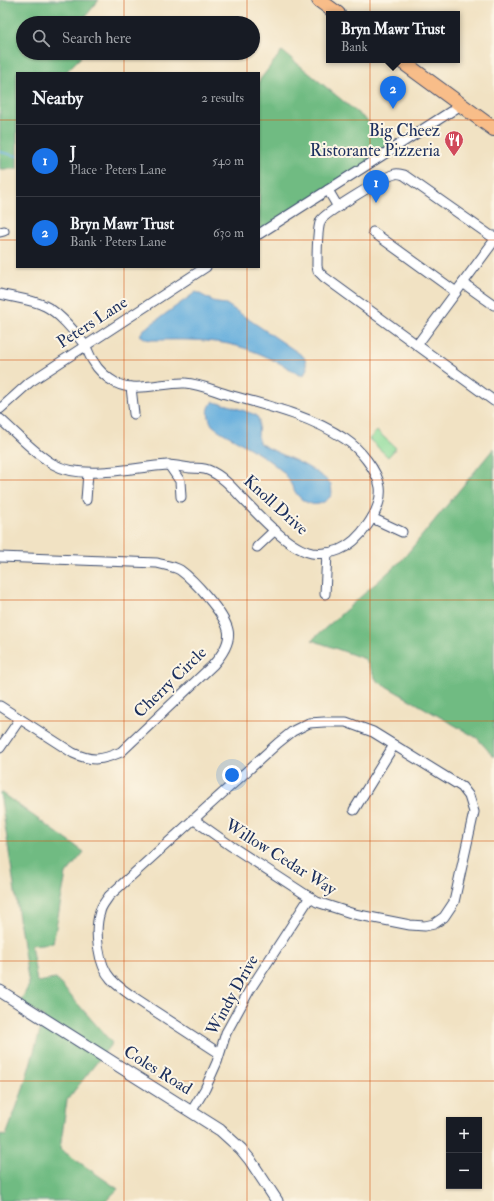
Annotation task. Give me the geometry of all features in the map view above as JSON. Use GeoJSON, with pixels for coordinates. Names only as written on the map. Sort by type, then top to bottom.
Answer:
{"type":"FeatureCollection","features":[{"type":"Feature","properties":{"kind":"main road"},"geometry":{"type":"LineString","coordinates":[[319,0],[334,11]]}},
{"type":"Feature","properties":{"kind":"main road"},"geometry":{"type":"LineString","coordinates":[[404,63],[494,129]]}},
{"type":"Feature","properties":{"kind":"street"},"geometry":{"type":"LineString","coordinates":[[260,233],[461,105]]}},
{"type":"Feature","properties":{"kind":"street"},"geometry":{"type":"LineString","coordinates":[[494,236],[490,236],[404,175],[396,173],[386,177],[338,207],[321,220],[317,266],[318,271],[324,277],[494,401]]}},
{"type":"Feature","properties":{"kind":"street"},"geometry":{"type":"LineString","coordinates":[[328,190],[338,207]]}},
{"type":"Feature","properties":{"kind":"street"},"geometry":{"type":"LineString","coordinates":[[373,232],[456,292]]}},
{"type":"Feature","properties":{"kind":"street"},"geometry":{"type":"LineString","coordinates":[[417,345],[494,241]]}},
{"type":"Feature","properties":{"kind":"street","name":"Peters Lane"},"geometry":{"type":"LineString","coordinates":[[0,409],[30,382],[204,268]]}},
{"type":"Feature","properties":{"kind":"street"},"geometry":{"type":"LineString","coordinates":[[464,282],[494,305]]}},
{"type":"Feature","properties":{"kind":"street","name":"Knoll Drive"},"geometry":{"type":"LineString","coordinates":[[0,294],[46,306],[62,319],[85,346],[93,362],[101,372],[120,384],[131,387],[184,383],[195,385],[278,408],[320,424],[348,441],[374,469],[380,488],[379,501],[372,518],[352,542],[340,549],[327,553],[311,553],[298,548],[275,530],[230,485],[207,470],[170,465],[88,473],[63,468],[53,465],[0,419]]}},
{"type":"Feature","properties":{"kind":"street"},"geometry":{"type":"LineString","coordinates":[[131,387],[134,414]]}},
{"type":"Feature","properties":{"kind":"street"},"geometry":{"type":"LineString","coordinates":[[170,465],[180,481],[181,497]]}},
{"type":"Feature","properties":{"kind":"street"},"geometry":{"type":"LineString","coordinates":[[86,500],[88,473]]}},
{"type":"Feature","properties":{"kind":"street"},"geometry":{"type":"LineString","coordinates":[[372,518],[402,532]]}},
{"type":"Feature","properties":{"kind":"street"},"geometry":{"type":"LineString","coordinates":[[257,547],[275,530]]}},
{"type":"Feature","properties":{"kind":"street"},"geometry":{"type":"LineString","coordinates":[[325,594],[327,553]]}},
{"type":"Feature","properties":{"kind":"street","name":"Cherry Circle"},"geometry":{"type":"LineString","coordinates":[[0,557],[157,563],[168,566],[179,570],[193,581],[214,605],[228,630],[227,643],[217,661],[121,752],[109,757],[96,760],[83,758],[0,706]]}},
{"type":"Feature","properties":{"kind":"street"},"geometry":{"type":"LineString","coordinates":[[0,748],[20,719]]}},
{"type":"Feature","properties":{"kind":"street","name":"Willow Cedar Way"},"geometry":{"type":"LineString","coordinates":[[193,819],[231,846],[317,902],[354,914],[410,925],[425,926],[434,924],[444,918],[454,902],[474,812],[469,796],[462,787],[373,732],[346,722],[309,723],[293,731],[278,743],[193,819],[109,896],[100,910],[98,922],[98,948],[104,969],[111,979],[126,992],[220,1053]]}},
{"type":"Feature","properties":{"kind":"street"},"geometry":{"type":"LineString","coordinates":[[354,810],[394,745]]}},
{"type":"Feature","properties":{"kind":"street","name":"Windy Drive"},"geometry":{"type":"LineString","coordinates":[[191,1112],[205,1089],[220,1053],[226,1033],[249,991],[310,898]]}},
{"type":"Feature","properties":{"kind":"street","name":"Coles Road"},"geometry":{"type":"LineString","coordinates":[[0,991],[220,1130],[241,1149],[250,1160],[277,1201]]}},
{"type":"Feature","properties":{"kind":"green space"},"geometry":{"type":"Polygon","coordinates":[[[0,0],[99,0],[86,16],[16,16],[16,60],[78,60],[66,72],[16,72],[16,169],[0,169],[0,0]]]}},
{"type":"Feature","properties":{"kind":"green space"},"geometry":{"type":"Polygon","coordinates":[[[282,51],[398,146],[260,235],[260,80],[282,51]]]}},
{"type":"Feature","properties":{"kind":"green space"},"geometry":{"type":"Polygon","coordinates":[[[377,431],[396,448],[388,457],[369,439],[377,431]]]}},
{"type":"Feature","properties":{"kind":"green space"},"geometry":{"type":"Polygon","coordinates":[[[494,448],[494,757],[477,738],[377,681],[365,659],[312,640],[402,560],[494,448]]]}},
{"type":"Feature","properties":{"kind":"green space"},"geometry":{"type":"Polygon","coordinates":[[[0,792],[84,852],[66,874],[53,943],[31,945],[37,982],[56,979],[112,1043],[67,1100],[60,1149],[118,1189],[106,1201],[0,1201],[0,1134],[6,1136],[22,1092],[44,1017],[20,1002],[29,985],[0,792]]]}},
{"type":"Feature","properties":{"kind":"water"},"geometry":{"type":"Polygon","coordinates":[[[196,292],[217,303],[226,304],[303,356],[307,368],[304,375],[300,375],[259,354],[238,346],[199,340],[151,340],[140,335],[143,330],[196,292]]]}},
{"type":"Feature","properties":{"kind":"water"},"geometry":{"type":"Polygon","coordinates":[[[213,402],[228,405],[256,415],[259,420],[259,443],[306,466],[323,477],[331,484],[332,493],[330,497],[322,503],[316,504],[309,504],[301,499],[282,471],[257,452],[223,433],[212,425],[208,413],[209,407],[213,402]]]}},
{"type":"Feature","properties":{"kind":"waterway"},"geometry":{"type":"LineString","coordinates":[[0,152],[16,156]]}},
{"type":"Feature","properties":{"kind":"place","name":"Bryn Mawr Trust"},"geometry":{"type":"Point","coordinates":[393,109]}},
{"type":"Feature","properties":{"kind":"place","name":"Big Cheez Ristorante Pizzeria"},"geometry":{"type":"Point","coordinates":[454,157]}},
{"type":"Feature","properties":{"kind":"place","name":"J"},"geometry":{"type":"Point","coordinates":[376,203]}}]}
